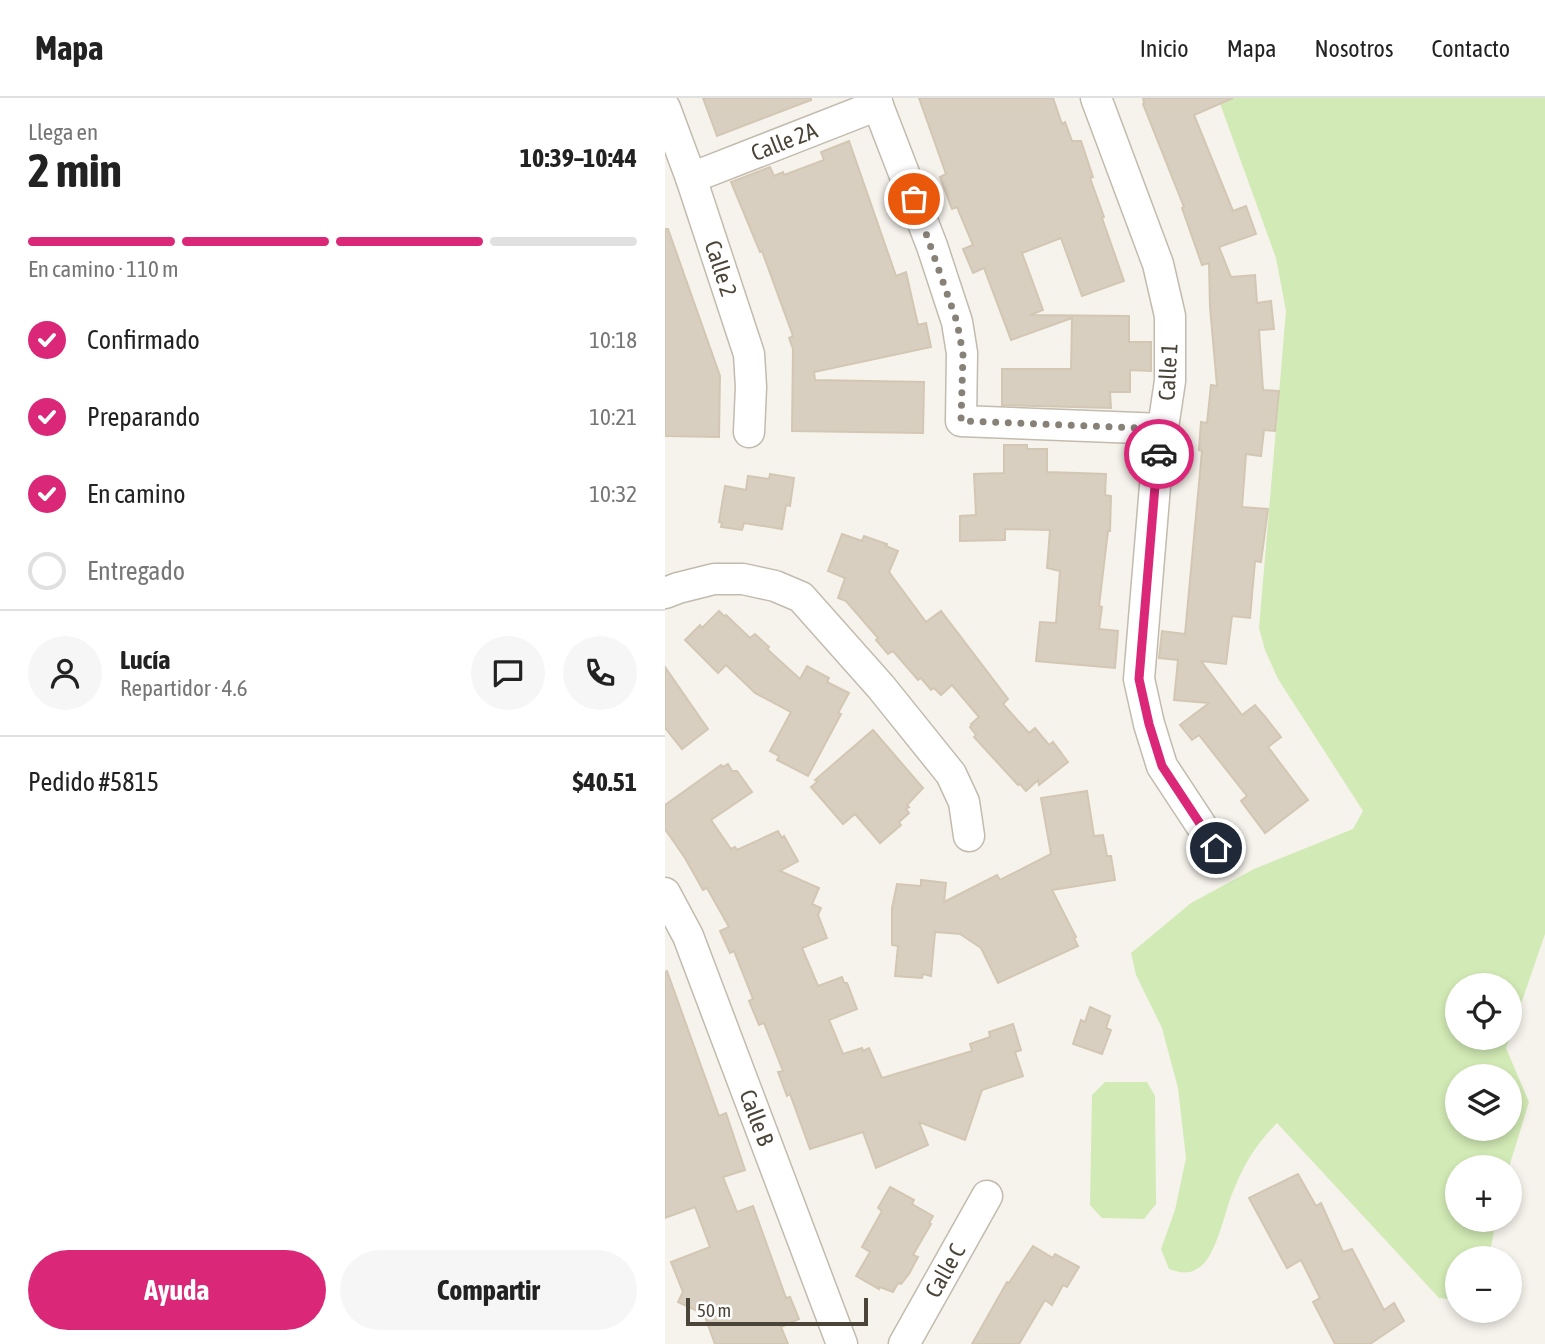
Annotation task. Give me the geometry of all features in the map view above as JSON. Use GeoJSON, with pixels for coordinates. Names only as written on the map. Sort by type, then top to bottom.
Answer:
{"type":"FeatureCollection","features":[{"type":"Feature","properties":{"kind":"street","name":"Calle 1"},"geometry":{"type":"LineString","coordinates":[[1096,98],[1158,264],[1170,316],[1170,381],[1156,474],[1139,679],[1162,766],[1216,848]]}},
{"type":"Feature","properties":{"kind":"street"},"geometry":{"type":"LineString","coordinates":[[876,101],[932,246],[957,322],[963,354],[961,421],[1164,429]]}},
{"type":"Feature","properties":{"kind":"street","name":"Calle 2A"},"geometry":{"type":"LineString","coordinates":[[691,178],[876,101]]}},
{"type":"Feature","properties":{"kind":"street","name":"Calle 2"},"geometry":{"type":"LineString","coordinates":[[665,108],[749,354],[749,432]]}},
{"type":"Feature","properties":{"kind":"street"},"geometry":{"type":"LineString","coordinates":[[665,593],[714,579],[743,579],[775,586],[801,597],[881,687],[951,774],[964,802],[969,836]]}},
{"type":"Feature","properties":{"kind":"street","name":"Calle B"},"geometry":{"type":"LineString","coordinates":[[665,893],[688,936],[842,1344]]}},
{"type":"Feature","properties":{"kind":"street","name":"Calle C"},"geometry":{"type":"LineString","coordinates":[[904,1344],[987,1196]]}},
{"type":"Feature","properties":{"kind":"green space"},"geometry":{"type":"Polygon","coordinates":[[[1218,98],[1545,98],[1545,934],[1522,1001],[1522,973],[1445,973],[1445,1050],[1507,1050],[1513,1064],[1445,1064],[1445,1141],[1517,1141],[1513,1155],[1445,1155],[1445,1232],[1494,1232],[1491,1246],[1445,1246],[1445,1299],[1439,1298],[1277,1123],[1258,1145],[1243,1169],[1212,1252],[1206,1261],[1192,1271],[1169,1269],[1161,1249],[1175,1210],[1186,1158],[1178,1088],[1162,1028],[1136,975],[1131,953],[1191,903],[1254,869],[1353,829],[1363,811],[1278,679],[1259,628],[1286,311],[1276,258],[1218,98]]]}},
{"type":"Feature","properties":{"kind":"green space"},"geometry":{"type":"Polygon","coordinates":[[[1105,1082],[1147,1082],[1155,1096],[1156,1204],[1144,1219],[1102,1218],[1090,1205],[1092,1095],[1105,1082]]]}},
{"type":"Feature","properties":{"kind":"green space"},"geometry":{"type":"Polygon","coordinates":[[[1522,1086],[1529,1102],[1522,1125],[1522,1086]]]}},
{"type":"Feature","properties":{"kind":"building"},"geometry":{"type":"Polygon","coordinates":[[[703,98],[811,98],[811,100],[717,136],[703,98]]]}},
{"type":"Feature","properties":{"kind":"building"},"geometry":{"type":"Polygon","coordinates":[[[919,98],[1053,98],[1062,124],[1065,122],[1072,141],[1081,141],[1093,177],[1090,178],[1104,217],[1102,218],[1124,281],[1082,296],[1061,238],[1022,253],[1043,310],[1030,315],[1129,316],[1129,342],[1151,342],[1151,371],[1130,370],[1130,392],[1110,392],[1111,408],[1002,405],[1002,369],[1071,369],[1072,318],[1011,340],[984,268],[973,273],[963,249],[973,245],[957,207],[952,209],[940,177],[946,174],[919,98]]]}},
{"type":"Feature","properties":{"kind":"building"},"geometry":{"type":"Polygon","coordinates":[[[1143,98],[1233,98],[1194,115],[1233,211],[1246,206],[1256,234],[1219,247],[1231,277],[1255,275],[1257,303],[1271,301],[1274,329],[1259,330],[1263,390],[1279,391],[1275,431],[1264,430],[1261,456],[1246,454],[1242,507],[1268,509],[1261,562],[1255,561],[1250,618],[1232,616],[1226,664],[1201,661],[1242,715],[1255,705],[1281,737],[1268,747],[1308,800],[1265,833],[1241,801],[1247,796],[1199,735],[1192,740],[1180,725],[1209,703],[1174,700],[1178,660],[1159,658],[1162,631],[1185,634],[1202,451],[1199,450],[1201,422],[1207,423],[1211,385],[1217,386],[1209,263],[1202,265],[1182,208],[1184,207],[1143,104],[1143,98]]]}},
{"type":"Feature","properties":{"kind":"building"},"geometry":{"type":"Polygon","coordinates":[[[849,141],[896,276],[906,272],[918,325],[926,323],[931,347],[814,372],[815,380],[924,382],[923,433],[792,431],[793,349],[789,338],[793,336],[762,251],[760,252],[731,182],[770,167],[774,176],[783,172],[784,175],[824,160],[821,152],[849,141]]]}},
{"type":"Feature","properties":{"kind":"building"},"geometry":{"type":"Polygon","coordinates":[[[665,229],[668,229],[720,376],[719,437],[665,436],[665,229]]]}},
{"type":"Feature","properties":{"kind":"building"},"geometry":{"type":"Polygon","coordinates":[[[1004,445],[1027,445],[1027,449],[1047,449],[1047,472],[1106,474],[1105,495],[1111,496],[1110,531],[1099,606],[1102,607],[1099,629],[1118,631],[1115,668],[1036,661],[1040,622],[1056,623],[1060,571],[1047,568],[1050,530],[1005,529],[1005,540],[960,541],[960,516],[976,515],[974,474],[1004,473],[1004,445]]]}},
{"type":"Feature","properties":{"kind":"building"},"geometry":{"type":"Polygon","coordinates":[[[770,474],[794,478],[790,506],[786,505],[782,529],[744,523],[742,530],[721,527],[722,523],[719,522],[725,486],[746,490],[748,476],[769,479],[770,474]]]}},
{"type":"Feature","properties":{"kind":"building"},"geometry":{"type":"Polygon","coordinates":[[[842,534],[862,541],[864,536],[898,551],[889,572],[926,622],[941,611],[1008,699],[1003,704],[1029,733],[1035,728],[1049,745],[1053,742],[1068,762],[1039,785],[1038,780],[1026,791],[974,737],[976,735],[970,727],[979,717],[952,685],[941,695],[934,688],[931,690],[921,678],[918,680],[893,651],[888,654],[846,601],[838,598],[845,578],[828,571],[842,534]]]}},
{"type":"Feature","properties":{"kind":"building"},"geometry":{"type":"Polygon","coordinates":[[[719,611],[750,638],[755,634],[769,647],[767,649],[800,679],[807,666],[829,678],[827,682],[849,693],[838,713],[841,714],[808,776],[777,760],[779,756],[770,751],[791,712],[755,693],[726,665],[718,673],[685,640],[719,611]]]}},
{"type":"Feature","properties":{"kind":"building"},"geometry":{"type":"Polygon","coordinates":[[[665,667],[708,729],[682,749],[665,728],[665,667]]]}},
{"type":"Feature","properties":{"kind":"building"},"geometry":{"type":"Polygon","coordinates":[[[873,730],[923,788],[907,805],[909,813],[899,822],[901,825],[880,843],[855,814],[843,824],[811,787],[818,781],[815,780],[873,730]]]}},
{"type":"Feature","properties":{"kind":"building"},"geometry":{"type":"Polygon","coordinates":[[[728,764],[732,771],[737,771],[752,792],[711,820],[731,849],[735,847],[737,850],[778,831],[782,838],[784,836],[798,861],[780,871],[819,888],[812,904],[821,908],[818,915],[827,938],[802,948],[818,986],[842,977],[844,983],[847,983],[857,1009],[829,1020],[843,1054],[869,1048],[882,1078],[972,1051],[970,1044],[990,1037],[989,1032],[1013,1024],[1021,1050],[1015,1052],[1023,1076],[982,1090],[965,1140],[919,1122],[928,1145],[876,1168],[863,1132],[810,1149],[790,1094],[787,1096],[778,1072],[783,1071],[764,1023],[759,1025],[749,1001],[753,999],[734,951],[730,953],[720,931],[729,927],[707,888],[703,890],[665,829],[665,805],[721,765],[723,767],[728,764]]]}},
{"type":"Feature","properties":{"kind":"building"},"geometry":{"type":"Polygon","coordinates":[[[1087,791],[1094,836],[1103,835],[1107,856],[1111,856],[1115,880],[1052,890],[1078,946],[998,983],[981,948],[960,934],[935,932],[931,976],[895,976],[898,946],[892,945],[892,908],[897,884],[921,886],[921,880],[946,883],[944,902],[997,875],[1000,880],[1051,854],[1041,798],[1087,791]]]}},
{"type":"Feature","properties":{"kind":"building"},"geometry":{"type":"Polygon","coordinates":[[[667,971],[719,1116],[726,1113],[745,1170],[723,1177],[737,1212],[753,1206],[786,1298],[790,1297],[799,1319],[781,1327],[788,1344],[715,1344],[704,1314],[678,1302],[683,1292],[671,1262],[710,1247],[695,1207],[665,1218],[667,971]]]}},
{"type":"Feature","properties":{"kind":"building"},"geometry":{"type":"Polygon","coordinates":[[[1090,1007],[1110,1016],[1106,1028],[1111,1030],[1102,1054],[1073,1044],[1081,1020],[1085,1022],[1090,1007]]]}},
{"type":"Feature","properties":{"kind":"building"},"geometry":{"type":"Polygon","coordinates":[[[1298,1174],[1316,1206],[1321,1203],[1343,1252],[1352,1249],[1384,1310],[1394,1303],[1404,1321],[1370,1344],[1335,1344],[1313,1302],[1320,1298],[1301,1260],[1287,1268],[1249,1198],[1298,1174]]]}},
{"type":"Feature","properties":{"kind":"building"},"geometry":{"type":"Polygon","coordinates":[[[890,1187],[914,1200],[912,1204],[933,1216],[913,1255],[918,1257],[909,1274],[901,1284],[898,1283],[893,1292],[880,1287],[879,1289],[856,1276],[870,1252],[862,1247],[882,1211],[878,1208],[890,1187]]]}},
{"type":"Feature","properties":{"kind":"building"},"geometry":{"type":"Polygon","coordinates":[[[1033,1246],[1053,1258],[1055,1254],[1079,1267],[1067,1287],[1063,1285],[1052,1305],[1045,1300],[1019,1344],[972,1344],[1007,1282],[1009,1283],[1033,1246]]]}},
{"type":"Feature","properties":{"kind":"way so far"},"geometry":{"type":"LineString","coordinates":[[914,199],[957,322],[963,354],[961,421],[1164,429],[1159,454]]}},
{"type":"Feature","properties":{"kind":"route"},"geometry":{"type":"LineString","coordinates":[[1159,454],[1139,679],[1162,766],[1216,848]]}}]}
